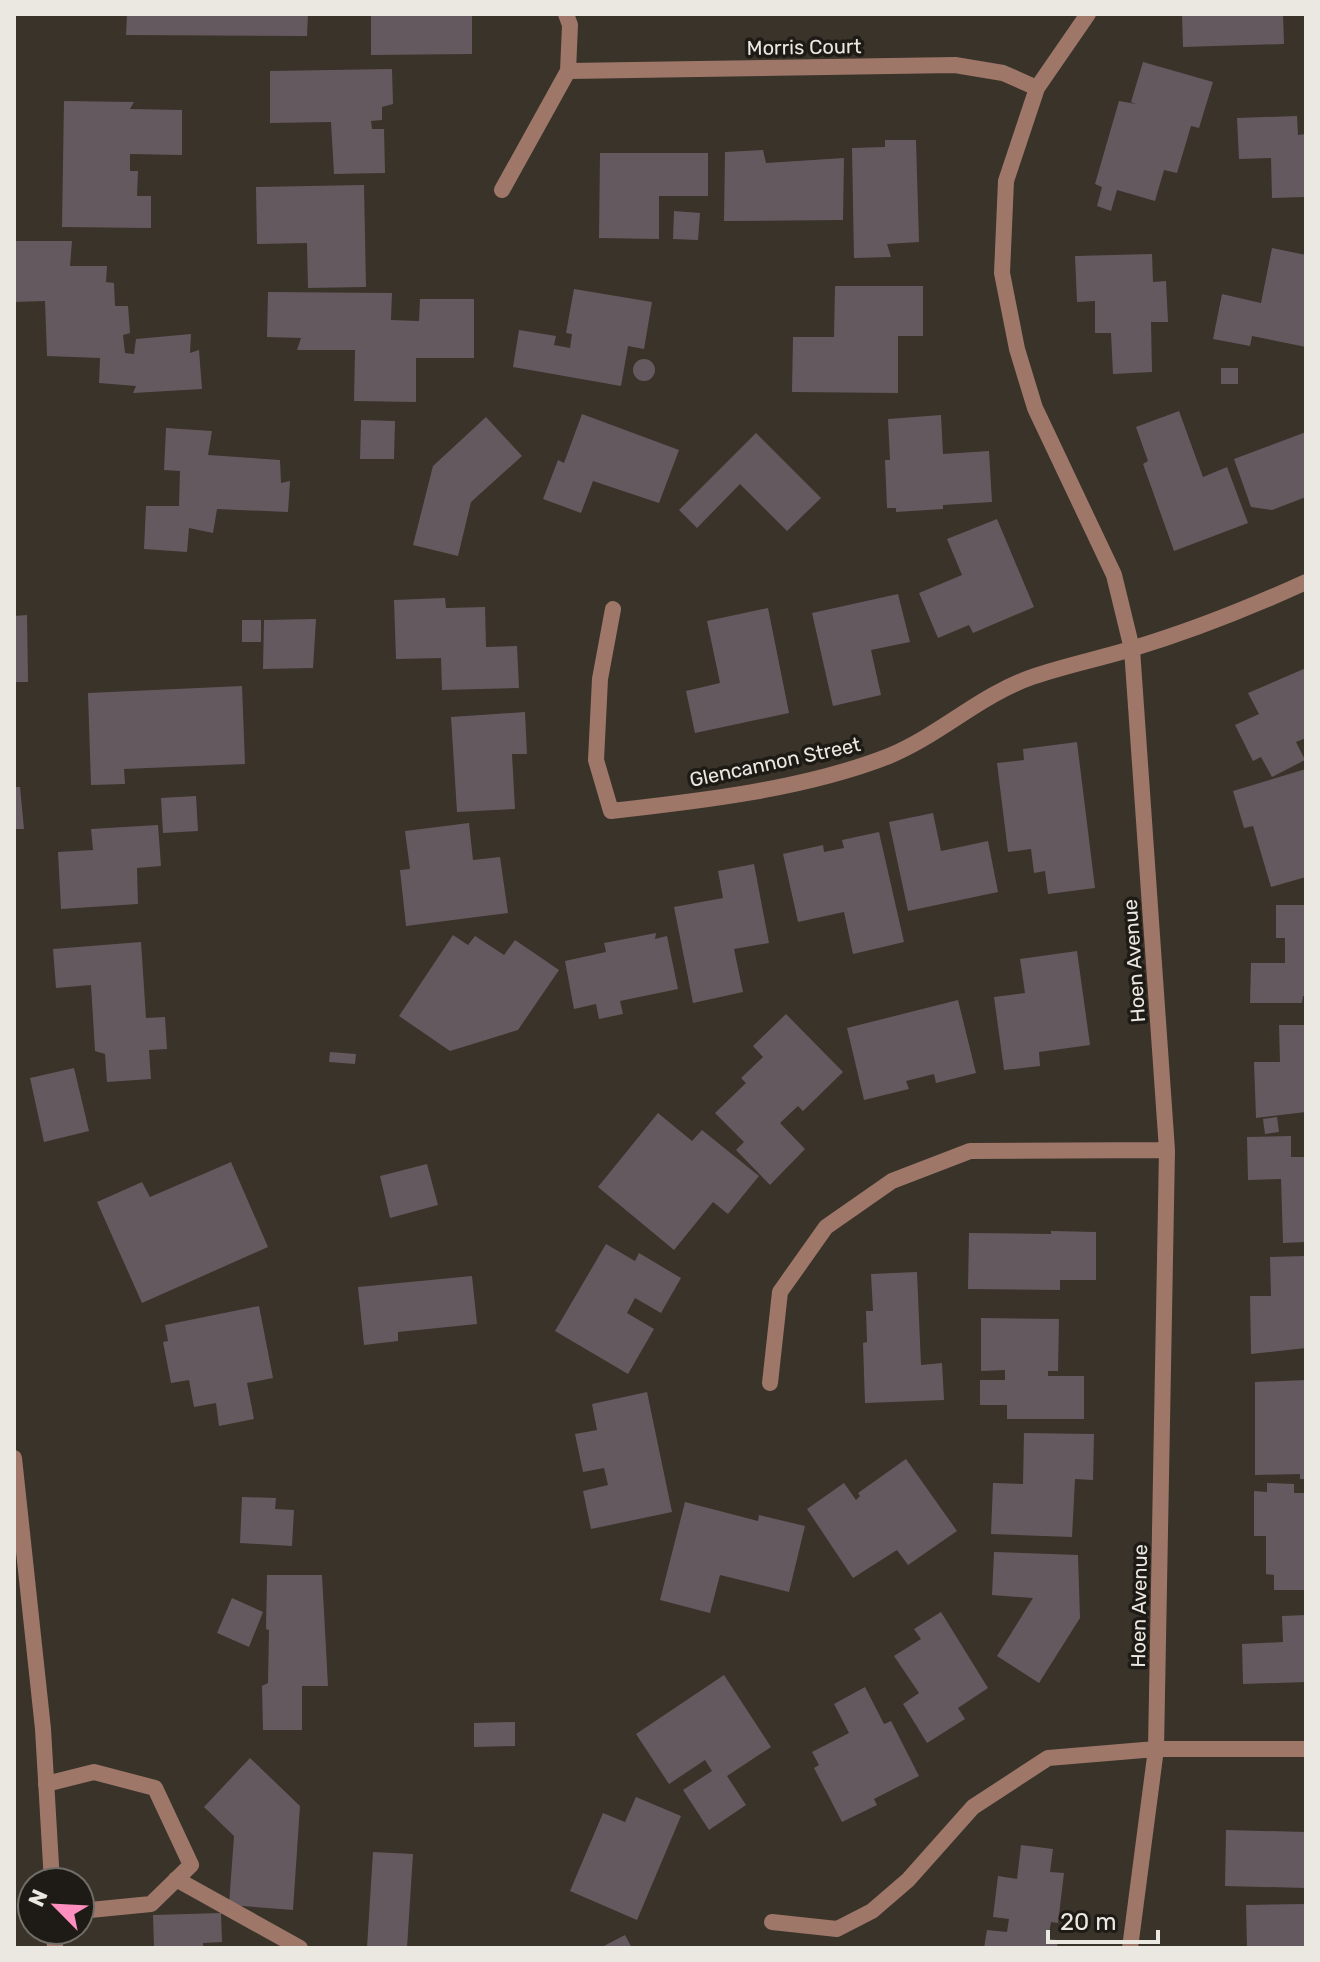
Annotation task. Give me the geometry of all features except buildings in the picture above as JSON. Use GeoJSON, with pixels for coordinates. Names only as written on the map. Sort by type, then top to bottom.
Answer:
{"type":"FeatureCollection","features":[{"type":"Feature","properties":{"kind":"street"},"geometry":{"type":"LineString","coordinates":[[502,190],[568,71],[570,25],[566,14]]}},
{"type":"Feature","properties":{"kind":"street","name":"Hoen Avenue"},"geometry":{"type":"LineString","coordinates":[[1088,14],[1037,88],[1006,181],[1002,273],[1017,349],[1035,408],[1114,575],[1132,649],[1167,1150],[1156,1749],[1130,1948]]}},
{"type":"Feature","properties":{"kind":"street","name":"Morris Court"},"geometry":{"type":"LineString","coordinates":[[568,71],[955,65],[1003,73],[1037,88]]}},
{"type":"Feature","properties":{"kind":"street","name":"Glencannon Street"},"geometry":{"type":"LineString","coordinates":[[613,609],[600,679],[596,760],[611,811],[680,803],[832,775],[888,757],[932,737],[997,693],[1031,677],[1132,649],[1234,615],[1306,582]]}},
{"type":"Feature","properties":{"kind":"street"},"geometry":{"type":"LineString","coordinates":[[770,1383],[780,1292],[826,1227],[892,1181],[970,1151],[1167,1150]]}},
{"type":"Feature","properties":{"kind":"street"},"geometry":{"type":"LineString","coordinates":[[14,1458],[18,1473],[51,1866]]}},
{"type":"Feature","properties":{"kind":"street"},"geometry":{"type":"LineString","coordinates":[[772,1922],[837,1929],[872,1911],[908,1880],[973,1807],[1048,1758],[1156,1749],[1306,1749]]}},
{"type":"Feature","properties":{"kind":"street"},"geometry":{"type":"LineString","coordinates":[[46,1784],[94,1772],[155,1788],[191,1865],[151,1904],[96,1909]]}},
{"type":"Feature","properties":{"kind":"street"},"geometry":{"type":"LineString","coordinates":[[176,1879],[300,1948]]}}]}
